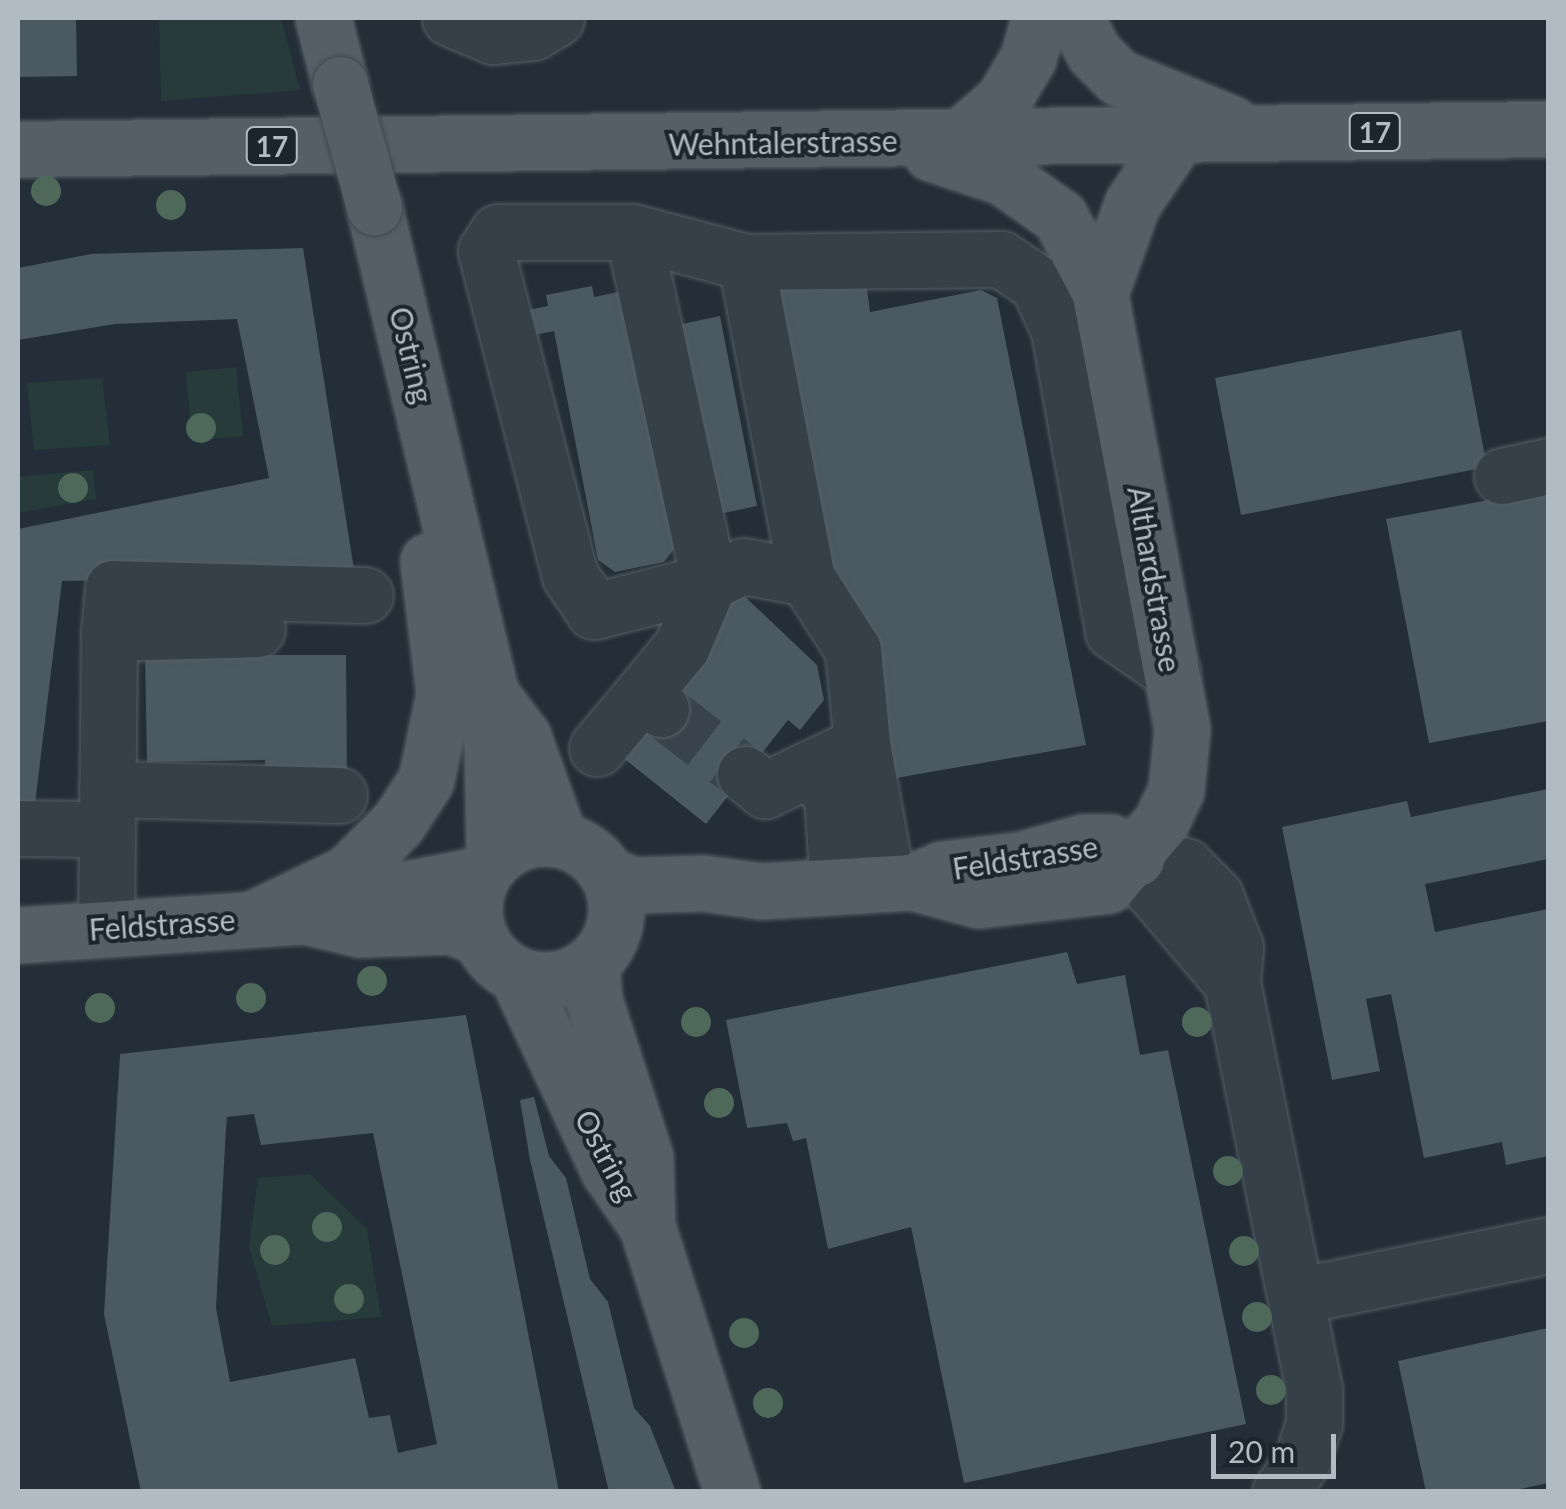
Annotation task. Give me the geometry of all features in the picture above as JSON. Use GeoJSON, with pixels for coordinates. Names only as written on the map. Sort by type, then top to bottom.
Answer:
{"type":"FeatureCollection","features":[{"type":"Feature","properties":{"kind":"main road","name":"Ostring"},"geometry":{"type":"LineString","coordinates":[[324,18],[437,455],[490,695],[488,866]]}},
{"type":"Feature","properties":{"kind":"main road"},"geometry":{"type":"LineString","coordinates":[[957,140],[1003,100],[1028,58],[1040,18]]}},
{"type":"Feature","properties":{"kind":"main road"},"geometry":{"type":"LineString","coordinates":[[1076,18],[1094,53],[1118,76],[1258,134]]}},
{"type":"Feature","properties":{"kind":"main road","name":"Wehntalerstrasse"},"geometry":{"type":"LineString","coordinates":[[18,149],[896,141],[1548,129]]}},
{"type":"Feature","properties":{"kind":"main road","name":"Althardstrasse"},"geometry":{"type":"LineString","coordinates":[[1136,858],[1176,790],[1182,729],[1172,672],[1091,377],[1100,292],[1132,204],[1178,136]]}},
{"type":"Feature","properties":{"kind":"main road","name":"Althardstrasse"},"geometry":{"type":"LineString","coordinates":[[896,141],[1003,177],[1034,196],[1060,217],[1100,292]]}},
{"type":"Feature","properties":{"kind":"main road"},"geometry":{"type":"LineString","coordinates":[[282,916],[348,873],[398,823],[426,780],[444,694],[423,526],[437,455]]}},
{"type":"Feature","properties":{"kind":"main road","name":"Ostring"},"geometry":{"type":"LineString","coordinates":[[490,695],[522,738],[558,838]]}},
{"type":"Feature","properties":{"kind":"main road"},"geometry":{"type":"LineString","coordinates":[[535,837],[558,838],[579,845],[608,874],[616,917],[601,950],[555,980],[517,975],[478,936],[474,894],[488,866],[535,837]]}},
{"type":"Feature","properties":{"kind":"main road","name":"Feldstrasse"},"geometry":{"type":"LineString","coordinates":[[608,874],[632,884],[761,891],[879,883],[979,900],[1108,884],[1136,858]]}},
{"type":"Feature","properties":{"kind":"main road","name":"Feldstrasse"},"geometry":{"type":"LineString","coordinates":[[18,935],[282,916],[488,866]]}},
{"type":"Feature","properties":{"kind":"main road","name":"Feldstrasse"},"geometry":{"type":"LineString","coordinates":[[601,950],[715,913],[761,891]]}},
{"type":"Feature","properties":{"kind":"main road","name":"Feldstrasse"},"geometry":{"type":"LineString","coordinates":[[282,916],[359,929],[451,926],[478,936]]}},
{"type":"Feature","properties":{"kind":"main road","name":"Ostring"},"geometry":{"type":"LineString","coordinates":[[601,950],[594,1000],[645,1157],[647,1226],[732,1492]]}},
{"type":"Feature","properties":{"kind":"main road","name":"Ostring"},"geometry":{"type":"LineString","coordinates":[[517,975],[610,1171],[647,1226]]}},
{"type":"Feature","properties":{"kind":"street"},"geometry":{"type":"LineString","coordinates":[[450,18],[493,36],[533,32],[556,18]]}},
{"type":"Feature","properties":{"kind":"street"},"geometry":{"type":"LineString","coordinates":[[807,578],[744,566],[709,582],[594,611],[570,576],[486,250],[498,232],[633,232],[746,262],[1001,258],[1030,276],[1091,377]]}},
{"type":"Feature","properties":{"kind":"street"},"geometry":{"type":"LineString","coordinates":[[597,748],[653,700],[682,646],[709,582],[633,232]]}},
{"type":"Feature","properties":{"kind":"street"},"geometry":{"type":"LineString","coordinates":[[746,262],[807,578],[853,650],[879,883]]}},
{"type":"Feature","properties":{"kind":"street"},"geometry":{"type":"LineString","coordinates":[[106,927],[112,588],[365,595]]}},
{"type":"Feature","properties":{"kind":"street"},"geometry":{"type":"LineString","coordinates":[[110,633],[258,629]]}},
{"type":"Feature","properties":{"kind":"street"},"geometry":{"type":"LineString","coordinates":[[745,774],[765,790],[862,744]]}},
{"type":"Feature","properties":{"kind":"street"},"geometry":{"type":"LineString","coordinates":[[808,769],[832,795],[879,883]]}},
{"type":"Feature","properties":{"kind":"street"},"geometry":{"type":"LineString","coordinates":[[18,828],[106,809],[338,796]]}},
{"type":"Feature","properties":{"kind":"street"},"geometry":{"type":"LineString","coordinates":[[1136,858],[1185,866],[1215,896],[1235,946],[1232,983],[1314,1389],[1314,1423],[1302,1461],[1280,1492]]}},
{"type":"Feature","properties":{"kind":"street"},"geometry":{"type":"LineString","coordinates":[[1296,1296],[1548,1245]]}},
{"type":"Feature","properties":{"kind":"green space"},"geometry":{"type":"Polygon","coordinates":[[[159,18],[281,18],[300,90],[161,101],[159,18]]]}},
{"type":"Feature","properties":{"kind":"green space"},"geometry":{"type":"Polygon","coordinates":[[[236,367],[243,436],[192,441],[186,372],[236,367]]]}},
{"type":"Feature","properties":{"kind":"green space"},"geometry":{"type":"Polygon","coordinates":[[[102,378],[110,445],[34,450],[27,383],[102,378]]]}},
{"type":"Feature","properties":{"kind":"green space"},"geometry":{"type":"Polygon","coordinates":[[[93,470],[96,499],[18,513],[18,477],[93,470]]]}},
{"type":"Feature","properties":{"kind":"green space"},"geometry":{"type":"Polygon","coordinates":[[[310,1174],[367,1229],[381,1317],[272,1326],[249,1247],[258,1178],[310,1174]]]}},
{"type":"Feature","properties":{"kind":"building"},"geometry":{"type":"Polygon","coordinates":[[[18,18],[76,18],[77,76],[18,77],[18,18]]]}},
{"type":"Feature","properties":{"kind":"building"},"geometry":{"type":"Polygon","coordinates":[[[303,248],[355,576],[62,581],[35,804],[18,804],[18,529],[269,478],[237,319],[115,324],[18,340],[18,268],[91,254],[303,248]]]}},
{"type":"Feature","properties":{"kind":"building"},"geometry":{"type":"Polygon","coordinates":[[[866,282],[870,312],[981,290],[997,298],[1086,745],[890,779],[822,594],[764,287],[866,282]]]}},
{"type":"Feature","properties":{"kind":"building"},"geometry":{"type":"Polygon","coordinates":[[[592,286],[594,297],[628,290],[678,544],[664,562],[615,572],[598,560],[554,331],[519,338],[514,313],[548,306],[546,295],[592,286]]]}},
{"type":"Feature","properties":{"kind":"building"},"geometry":{"type":"Polygon","coordinates":[[[720,316],[757,506],[719,514],[682,324],[720,316]]]}},
{"type":"Feature","properties":{"kind":"building"},"geometry":{"type":"Polygon","coordinates":[[[1461,330],[1487,467],[1241,515],[1215,378],[1461,330]]]}},
{"type":"Feature","properties":{"kind":"building"},"geometry":{"type":"Polygon","coordinates":[[[1548,489],[1548,721],[1429,743],[1386,519],[1548,489]]]}},
{"type":"Feature","properties":{"kind":"building"},"geometry":{"type":"Polygon","coordinates":[[[740,592],[817,665],[824,700],[800,730],[788,720],[706,824],[622,757],[687,657],[740,592]]]}},
{"type":"Feature","properties":{"kind":"building"},"geometry":{"type":"Polygon","coordinates":[[[145,655],[346,655],[347,781],[265,782],[265,760],[147,762],[145,655]]]}},
{"type":"Feature","properties":{"kind":"building"},"geometry":{"type":"Polygon","coordinates":[[[1548,789],[1548,859],[1425,884],[1435,932],[1548,909],[1548,1156],[1506,1165],[1502,1142],[1424,1158],[1391,994],[1366,999],[1380,1071],[1332,1080],[1282,827],[1407,801],[1411,817],[1548,789]]]}},
{"type":"Feature","properties":{"kind":"building"},"geometry":{"type":"Polygon","coordinates":[[[1067,952],[1077,984],[1125,975],[1140,1055],[1168,1050],[1246,1424],[964,1483],[911,1227],[828,1249],[806,1138],[793,1141],[787,1123],[747,1128],[726,1020],[1067,952]]]}},
{"type":"Feature","properties":{"kind":"building"},"geometry":{"type":"Polygon","coordinates":[[[466,1015],[559,1492],[141,1492],[104,1314],[120,1054],[466,1015]],[[254,1114],[227,1117],[216,1308],[230,1382],[355,1358],[369,1418],[390,1415],[398,1453],[437,1444],[373,1133],[261,1145],[254,1114]]]}},
{"type":"Feature","properties":{"kind":"building"},"geometry":{"type":"Polygon","coordinates":[[[534,1097],[549,1156],[566,1178],[590,1279],[608,1302],[634,1408],[650,1426],[676,1492],[609,1492],[530,1160],[520,1100],[534,1097]]]}},
{"type":"Feature","properties":{"kind":"building"},"geometry":{"type":"Polygon","coordinates":[[[1548,1328],[1548,1483],[1507,1492],[1426,1492],[1398,1361],[1548,1328]]]}},
{"type":"Feature","properties":{"kind":"tunnel"},"geometry":{"type":"LineString","coordinates":[[661,709],[745,774]]}}]}
